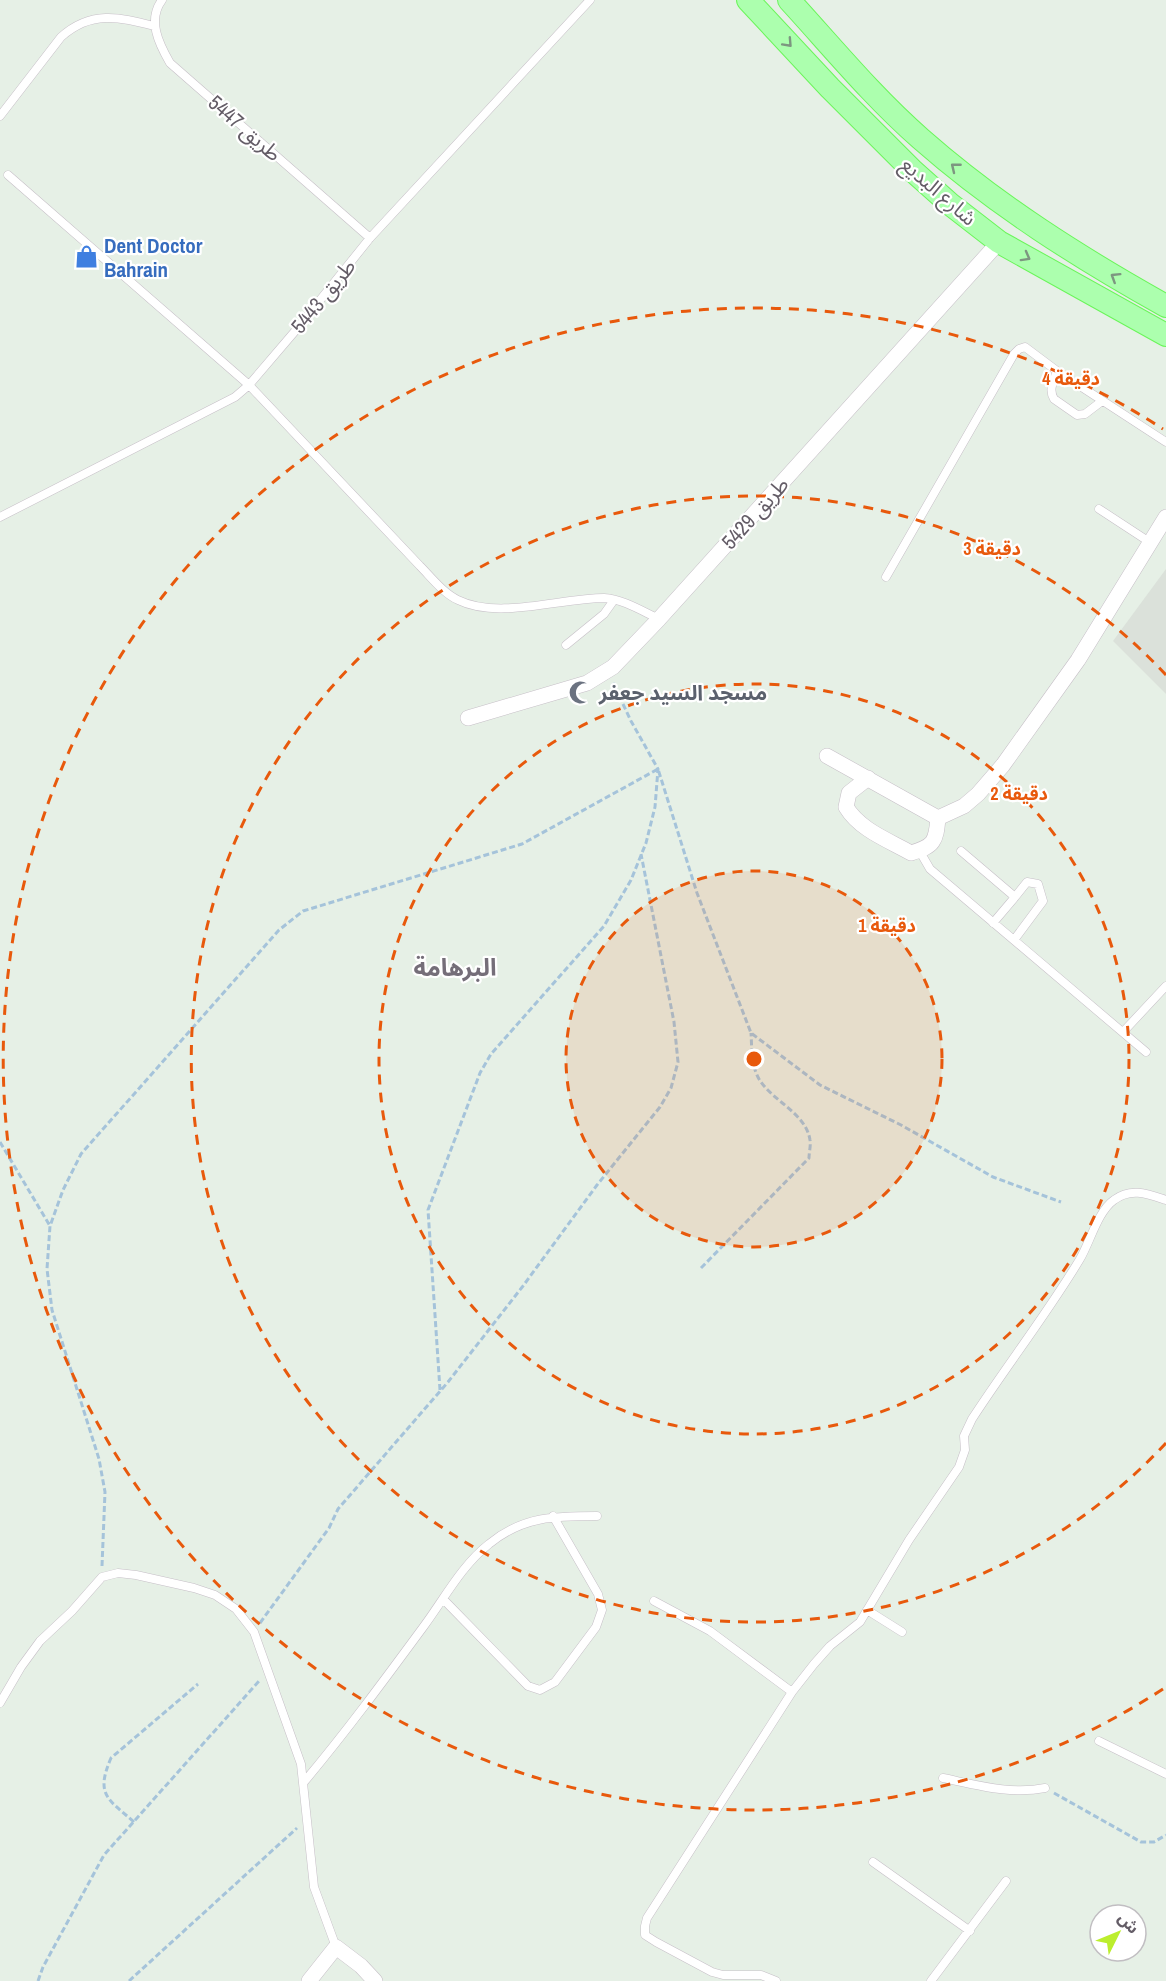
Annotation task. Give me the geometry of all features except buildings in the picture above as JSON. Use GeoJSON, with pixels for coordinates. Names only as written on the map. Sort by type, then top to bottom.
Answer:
{"type":"FeatureCollection","features":[{"type":"Feature","properties":{"kind":"main road","name":"شارع البديع"},"geometry":{"type":"LineString","coordinates":[[748,0],[830,88],[913,171],[950,204],[999,242],[1166,335]]}},
{"type":"Feature","properties":{"kind":"main road","name":"شارع البديع"},"geometry":{"type":"LineString","coordinates":[[789,0],[886,106],[930,147],[1008,208],[1063,245],[1166,306]]}},
{"type":"Feature","properties":{"kind":"street","name":"طريق 5429"},"geometry":{"type":"LineString","coordinates":[[468,718],[587,683],[607,671],[632,649],[999,242]]}},
{"type":"Feature","properties":{"kind":"street"},"geometry":{"type":"LineString","coordinates":[[938,818],[964,806],[978,794],[1003,765],[1078,660],[1166,517]]}},
{"type":"Feature","properties":{"kind":"street"},"geometry":{"type":"LineString","coordinates":[[827,756],[938,818]]}},
{"type":"Feature","properties":{"kind":"street"},"geometry":{"type":"LineString","coordinates":[[868,778],[849,793],[846,807],[853,817],[870,830],[911,853],[927,848],[934,841],[938,818]]}},
{"type":"Feature","properties":{"kind":"street"},"geometry":{"type":"LineString","coordinates":[[309,1981],[336,1947],[361,1966],[375,1981]]}},
{"type":"Feature","properties":{"kind":"lane"},"geometry":{"type":"LineString","coordinates":[[0,116],[61,37],[73,26],[88,20],[109,18],[154,26],[158,5],[162,0]]}},
{"type":"Feature","properties":{"kind":"lane","name":"طريق 5443"},"geometry":{"type":"LineString","coordinates":[[0,516],[235,397],[249,385],[370,238],[590,0]]}},
{"type":"Feature","properties":{"kind":"lane","name":"طريق 5447"},"geometry":{"type":"LineString","coordinates":[[154,26],[159,44],[170,63],[370,238]]}},
{"type":"Feature","properties":{"kind":"lane"},"geometry":{"type":"LineString","coordinates":[[8,175],[249,385],[439,586],[458,600],[492,608],[604,598],[632,606],[659,619]]}},
{"type":"Feature","properties":{"kind":"lane"},"geometry":{"type":"LineString","coordinates":[[886,577],[1019,349],[1025,348],[1166,442]]}},
{"type":"Feature","properties":{"kind":"lane"},"geometry":{"type":"LineString","coordinates":[[1057,371],[1050,390],[1051,395],[1077,415],[1085,414],[1102,401]]}},
{"type":"Feature","properties":{"kind":"lane"},"geometry":{"type":"LineString","coordinates":[[1099,509],[1151,543]]}},
{"type":"Feature","properties":{"kind":"lane"},"geometry":{"type":"LineString","coordinates":[[566,645],[604,614],[614,600]]}},
{"type":"Feature","properties":{"kind":"lane"},"geometry":{"type":"LineString","coordinates":[[919,850],[930,869],[1146,1052]]}},
{"type":"Feature","properties":{"kind":"lane"},"geometry":{"type":"LineString","coordinates":[[961,851],[1015,897]]}},
{"type":"Feature","properties":{"kind":"lane"},"geometry":{"type":"LineString","coordinates":[[993,923],[1027,882],[1032,881],[1038,884],[1042,901],[1014,940]]}},
{"type":"Feature","properties":{"kind":"lane"},"geometry":{"type":"LineString","coordinates":[[1123,1032],[1166,986]]}},
{"type":"Feature","properties":{"kind":"lane"},"geometry":{"type":"LineString","coordinates":[[776,1981],[761,1975],[723,1975],[712,1972],[645,1935],[647,1918],[792,1692],[830,1646],[860,1622],[909,1540],[951,1481],[965,1450],[964,1437],[972,1419],[1080,1259],[1105,1209],[1123,1194],[1135,1192],[1166,1200]]}},
{"type":"Feature","properties":{"kind":"lane"},"geometry":{"type":"LineString","coordinates":[[444,1600],[528,1686],[540,1689],[555,1682],[596,1627],[602,1610],[598,1594],[553,1516]]}},
{"type":"Feature","properties":{"kind":"lane"},"geometry":{"type":"LineString","coordinates":[[304,1782],[349,1728],[460,1575],[489,1544],[531,1520],[553,1516],[597,1516]]}},
{"type":"Feature","properties":{"kind":"lane"},"geometry":{"type":"LineString","coordinates":[[0,1703],[21,1667],[40,1641],[72,1611],[102,1577],[118,1573],[136,1575],[194,1588],[215,1596],[236,1609],[254,1632],[301,1764],[314,1887],[336,1947]]}},
{"type":"Feature","properties":{"kind":"lane"},"geometry":{"type":"LineString","coordinates":[[654,1601],[710,1631],[792,1692]]}},
{"type":"Feature","properties":{"kind":"lane"},"geometry":{"type":"LineString","coordinates":[[867,1610],[902,1632]]}},
{"type":"Feature","properties":{"kind":"lane"},"geometry":{"type":"LineString","coordinates":[[1099,1741],[1166,1774]]}},
{"type":"Feature","properties":{"kind":"lane"},"geometry":{"type":"LineString","coordinates":[[943,1778],[999,1790],[1032,1791],[1046,1788]]}},
{"type":"Feature","properties":{"kind":"lane"},"geometry":{"type":"LineString","coordinates":[[873,1862],[970,1931]]}},
{"type":"Feature","properties":{"kind":"lane"},"geometry":{"type":"LineString","coordinates":[[931,1981],[1006,1881]]}},
{"type":"Feature","properties":{"kind":"path"},"geometry":{"type":"LineString","coordinates":[[607,671],[658,769],[697,892],[751,1033],[753,1064],[759,1079],[769,1092],[804,1123],[810,1139],[809,1158],[701,1268]]}},
{"type":"Feature","properties":{"kind":"path"},"geometry":{"type":"LineString","coordinates":[[440,1391],[428,1210],[480,1073],[491,1054],[604,926],[631,880],[642,854],[655,807],[658,769]]}},
{"type":"Feature","properties":{"kind":"path"},"geometry":{"type":"LineString","coordinates":[[102,1577],[105,1492],[99,1458],[52,1310],[47,1269],[50,1226],[63,1190],[81,1154],[279,930],[303,911],[522,844],[658,769]]}},
{"type":"Feature","properties":{"kind":"path"},"geometry":{"type":"LineString","coordinates":[[254,1632],[329,1528],[338,1509],[440,1391],[523,1286],[597,1185],[660,1107],[670,1088],[678,1062],[674,1022],[642,854]]}},
{"type":"Feature","properties":{"kind":"path"},"geometry":{"type":"LineString","coordinates":[[751,1033],[820,1085],[901,1125],[993,1177],[1061,1202]]}},
{"type":"Feature","properties":{"kind":"path"},"geometry":{"type":"LineString","coordinates":[[0,1142],[50,1226]]}},
{"type":"Feature","properties":{"kind":"path"},"geometry":{"type":"LineString","coordinates":[[38,1981],[104,1855],[267,1671]]}},
{"type":"Feature","properties":{"kind":"path"},"geometry":{"type":"LineString","coordinates":[[134,1822],[110,1800],[104,1790],[104,1775],[111,1758],[198,1684]]}},
{"type":"Feature","properties":{"kind":"path"},"geometry":{"type":"LineString","coordinates":[[1046,1788],[1141,1842],[1154,1842],[1166,1835]]}},
{"type":"Feature","properties":{"kind":"path"},"geometry":{"type":"LineString","coordinates":[[129,1981],[307,1818]]}},
{"type":"Feature","properties":{"kind":"shaded area"},"geometry":{"type":"Polygon","coordinates":[[[1166,569],[1166,694],[1113,641],[1166,569]]]}},
{"type":"Feature","properties":{"kind":"place","name":"Dent Doctor Bahrain"},"geometry":{"type":"Point","coordinates":[86,257]}},
{"type":"Feature","properties":{"kind":"place","name":"مسجد السيد جعفر"},"geometry":{"type":"Point","coordinates":[581,692]}},
{"type":"Feature","properties":{"kind":"district","name":"البرهامة"},"geometry":{"type":"Point","coordinates":[455,967]}}]}
